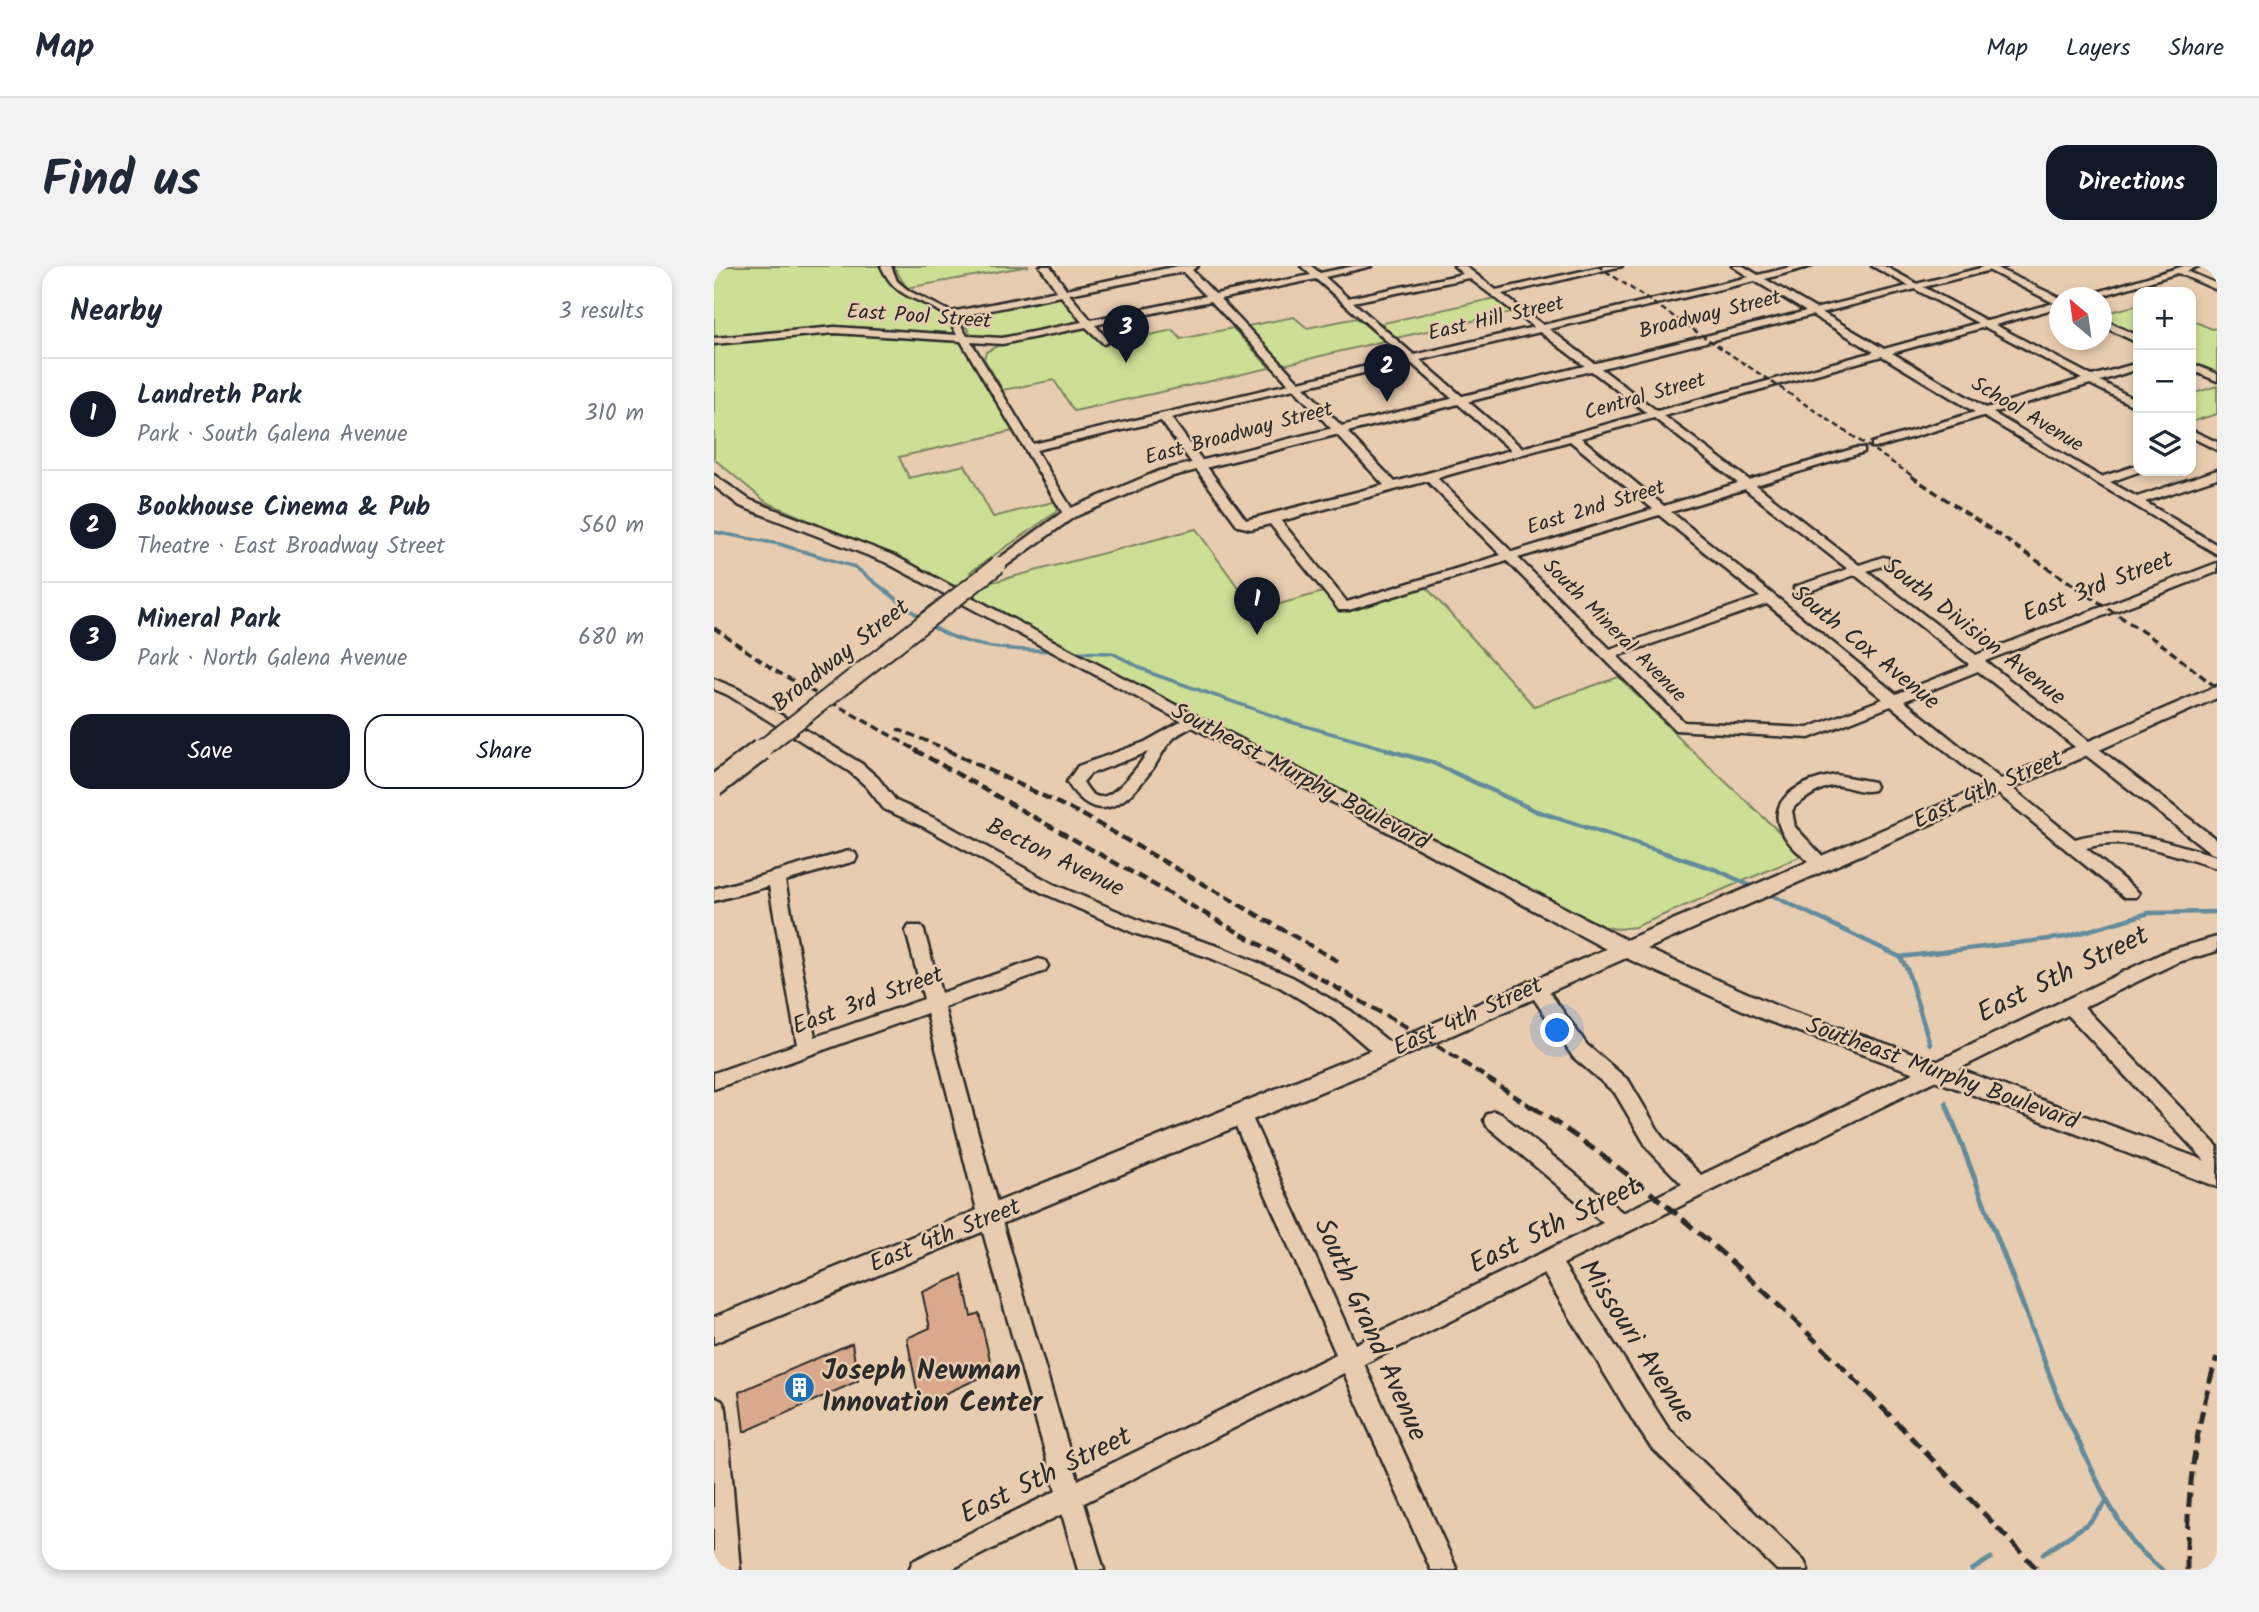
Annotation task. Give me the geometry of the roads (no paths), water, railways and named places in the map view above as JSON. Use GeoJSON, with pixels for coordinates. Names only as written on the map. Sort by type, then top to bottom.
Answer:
{"type":"FeatureCollection","features":[{"type":"Feature","properties":{"kind":"street"},"geometry":{"type":"LineString","coordinates":[[886,266],[893,282],[906,293],[950,315],[1069,514]]}},
{"type":"Feature","properties":{"kind":"street"},"geometry":{"type":"LineString","coordinates":[[1045,266],[1064,294],[1104,341]]}},
{"type":"Feature","properties":{"kind":"street"},"geometry":{"type":"LineString","coordinates":[[950,315],[1197,266]]}},
{"type":"Feature","properties":{"kind":"street"},"geometry":{"type":"LineString","coordinates":[[1306,266],[1520,452]]}},
{"type":"Feature","properties":{"kind":"street","name":"East Pool Street"},"geometry":{"type":"LineString","coordinates":[[714,341],[835,330],[1003,341],[1367,266]]}},
{"type":"Feature","properties":{"kind":"street","name":"South Division Avenue"},"geometry":{"type":"LineString","coordinates":[[1459,266],[1701,449],[2217,849]]}},
{"type":"Feature","properties":{"kind":"street"},"geometry":{"type":"LineString","coordinates":[[1494,293],[1617,266]]}},
{"type":"Feature","properties":{"kind":"street","name":"School Avenue"},"geometry":{"type":"LineString","coordinates":[[1738,266],[2217,550]]}},
{"type":"Feature","properties":{"kind":"street","name":"East Hill Street"},"geometry":{"type":"LineString","coordinates":[[1030,448],[1807,266]]}},
{"type":"Feature","properties":{"kind":"street"},"geometry":{"type":"LineString","coordinates":[[1877,266],[2133,402]]}},
{"type":"Feature","properties":{"kind":"street"},"geometry":{"type":"LineString","coordinates":[[2112,289],[2193,266]]}},
{"type":"Feature","properties":{"kind":"street"},"geometry":{"type":"LineString","coordinates":[[1184,267],[1294,386],[1392,486]]}},
{"type":"Feature","properties":{"kind":"street"},"geometry":{"type":"LineString","coordinates":[[1993,267],[2049,297]]}},
{"type":"Feature","properties":{"kind":"street","name":"Broadway Street"},"geometry":{"type":"LineString","coordinates":[[1592,367],[1993,267]]}},
{"type":"Feature","properties":{"kind":"street"},"geometry":{"type":"LineString","coordinates":[[2178,270],[2217,287]]}},
{"type":"Feature","properties":{"kind":"street"},"geometry":{"type":"LineString","coordinates":[[1346,301],[1470,275]]}},
{"type":"Feature","properties":{"kind":"street","name":"Central Street"},"geometry":{"type":"LineString","coordinates":[[1199,464],[1242,523],[1251,524],[2049,306]]}},
{"type":"Feature","properties":{"kind":"street"},"geometry":{"type":"LineString","coordinates":[[2112,328],[2133,338]]}},
{"type":"Feature","properties":{"kind":"street","name":"East Broadway Street"},"geometry":{"type":"LineString","coordinates":[[998,565],[1069,514],[1143,481],[1199,464],[1592,367]]}},
{"type":"Feature","properties":{"kind":"street"},"geometry":{"type":"LineString","coordinates":[[1876,445],[2133,367]]}},
{"type":"Feature","properties":{"kind":"street"},"geometry":{"type":"LineString","coordinates":[[2196,368],[2217,378]]}},
{"type":"Feature","properties":{"kind":"street"},"geometry":{"type":"LineString","coordinates":[[1164,417],[1199,464]]}},
{"type":"Feature","properties":{"kind":"street"},"geometry":{"type":"LineString","coordinates":[[2196,435],[2215,444]]}},
{"type":"Feature","properties":{"kind":"street","name":"South Cox Avenue"},"geometry":{"type":"LineString","coordinates":[[1573,438],[2130,893]]}},
{"type":"Feature","properties":{"kind":"street"},"geometry":{"type":"LineString","coordinates":[[2196,449],[2215,444]]}},
{"type":"Feature","properties":{"kind":"street","name":"East 2nd Street"},"geometry":{"type":"LineString","coordinates":[[1273,519],[1344,607],[1860,450]]}},
{"type":"Feature","properties":{"kind":"street"},"geometry":{"type":"LineString","coordinates":[[2100,481],[2133,470]]}},
{"type":"Feature","properties":{"kind":"street"},"geometry":{"type":"LineString","coordinates":[[2135,502],[2217,474]]}},
{"type":"Feature","properties":{"kind":"street","name":"South Mineral Avenue"},"geometry":{"type":"LineString","coordinates":[[1429,476],[1680,727]]}},
{"type":"Feature","properties":{"kind":"street","name":"Southeast Murphy Boulevard"},"geometry":{"type":"LineString","coordinates":[[714,479],[745,503],[863,547],[933,582],[1623,948],[1771,1013],[2217,1175]]}},
{"type":"Feature","properties":{"kind":"street"},"geometry":{"type":"LineString","coordinates":[[1799,590],[1882,561]]}},
{"type":"Feature","properties":{"kind":"street","name":"Broadway Street"},"geometry":{"type":"LineString","coordinates":[[714,786],[998,565]]}},
{"type":"Feature","properties":{"kind":"street","name":"East 3rd Street"},"geometry":{"type":"LineString","coordinates":[[1680,727],[1809,733],[1972,669],[1980,658],[2217,567]]}},
{"type":"Feature","properties":{"kind":"street"},"geometry":{"type":"LineString","coordinates":[[1608,654],[1768,599]]}},
{"type":"Feature","properties":{"kind":"street","name":"Becton Avenue"},"geometry":{"type":"LineString","coordinates":[[714,684],[733,692],[856,768],[872,782],[890,805],[930,823],[1047,888],[1140,928],[1214,952],[1286,982],[1345,1016],[1388,1053]]}},
{"type":"Feature","properties":{"kind":"street","name":"East 4th Street"},"geometry":{"type":"LineString","coordinates":[[714,1330],[1388,1053],[1623,948],[2217,691]]}},
{"type":"Feature","properties":{"kind":"street"},"geometry":{"type":"LineString","coordinates":[[1164,739],[1125,793],[1100,803],[1078,789],[1075,782],[1084,770],[1164,739],[1193,720]]}},
{"type":"Feature","properties":{"kind":"street"},"geometry":{"type":"LineString","coordinates":[[1821,863],[1785,825],[1782,812],[1785,806],[1796,796],[1829,782],[1842,780],[1858,787],[1868,786]]}},
{"type":"Feature","properties":{"kind":"street"},"geometry":{"type":"LineString","coordinates":[[2072,846],[2098,839],[2123,840],[2217,862]]}},
{"type":"Feature","properties":{"kind":"street"},"geometry":{"type":"LineString","coordinates":[[714,895],[849,857]]}},
{"type":"Feature","properties":{"kind":"street"},"geometry":{"type":"LineString","coordinates":[[776,879],[807,1048]]}},
{"type":"Feature","properties":{"kind":"street"},"geometry":{"type":"LineString","coordinates":[[1669,968],[1664,954],[1672,927]]}},
{"type":"Feature","properties":{"kind":"street"},"geometry":{"type":"LineString","coordinates":[[915,930],[990,1218],[1091,1570]]}},
{"type":"Feature","properties":{"kind":"street","name":"East 5th Street"},"geometry":{"type":"LineString","coordinates":[[922,1570],[1623,1226],[1934,1070],[2173,956],[2217,944]]}},
{"type":"Feature","properties":{"kind":"street","name":"East 3rd Street"},"geometry":{"type":"LineString","coordinates":[[714,1081],[1039,966]]}},
{"type":"Feature","properties":{"kind":"street"},"geometry":{"type":"LineString","coordinates":[[1535,987],[1580,1051],[1622,1087],[1656,1143],[1699,1187]]}},
{"type":"Feature","properties":{"kind":"street"},"geometry":{"type":"LineString","coordinates":[[2070,1005],[2217,1160]]}},
{"type":"Feature","properties":{"kind":"street","name":"South Grand Avenue"},"geometry":{"type":"LineString","coordinates":[[1241,1115],[1444,1570]]}},
{"type":"Feature","properties":{"kind":"street"},"geometry":{"type":"LineString","coordinates":[[1494,1121],[1623,1226]]}},
{"type":"Feature","properties":{"kind":"street","name":"Missouri Avenue"},"geometry":{"type":"LineString","coordinates":[[1549,1262],[1642,1414],[1659,1437],[1795,1570]]}},
{"type":"Feature","properties":{"kind":"street"},"geometry":{"type":"LineString","coordinates":[[714,1409],[727,1570]]}},
{"type":"Feature","properties":{"kind":"waterway"},"geometry":{"type":"LineString","coordinates":[[714,532],[779,544],[855,567],[922,619]]}},
{"type":"Feature","properties":{"kind":"waterway"},"geometry":{"type":"LineString","coordinates":[[928,624],[958,639],[973,643],[1005,649],[1055,651]]}},
{"type":"Feature","properties":{"kind":"waterway"},"geometry":{"type":"LineString","coordinates":[[1070,652],[1112,653],[1153,674],[1291,722],[1394,751]]}},
{"type":"Feature","properties":{"kind":"waterway"},"geometry":{"type":"LineString","coordinates":[[1387,750],[1431,762],[1536,811],[1717,870],[1757,889]]}},
{"type":"Feature","properties":{"kind":"waterway"},"geometry":{"type":"LineString","coordinates":[[1765,892],[1900,957]]}},
{"type":"Feature","properties":{"kind":"waterway"},"geometry":{"type":"LineString","coordinates":[[1900,957],[2066,937],[2149,913],[2217,912]]}},
{"type":"Feature","properties":{"kind":"waterway"},"geometry":{"type":"LineString","coordinates":[[1900,957],[1907,969],[1930,1044]]}},
{"type":"Feature","properties":{"kind":"waterway"},"geometry":{"type":"LineString","coordinates":[[1946,1103],[1948,1108]]}},
{"type":"Feature","properties":{"kind":"waterway"},"geometry":{"type":"LineString","coordinates":[[1947,1106],[2061,1405],[2107,1501]]}},
{"type":"Feature","properties":{"kind":"waterway"},"geometry":{"type":"LineString","coordinates":[[2043,1554],[2090,1522],[2107,1501]]}},
{"type":"Feature","properties":{"kind":"waterway"},"geometry":{"type":"LineString","coordinates":[[2107,1501],[2133,1544],[2162,1570]]}},
{"type":"Feature","properties":{"kind":"waterway"},"geometry":{"type":"LineString","coordinates":[[1972,1570],[1991,1558]]}},
{"type":"Feature","properties":{"kind":"railway"},"geometry":{"type":"LineString","coordinates":[[1598,266],[1914,477]]}},
{"type":"Feature","properties":{"kind":"railway"},"geometry":{"type":"LineString","coordinates":[[1911,476],[2164,646],[2217,688]]}},
{"type":"Feature","properties":{"kind":"railway"},"geometry":{"type":"LineString","coordinates":[[714,628],[776,671],[918,751]]}},
{"type":"Feature","properties":{"kind":"railway"},"geometry":{"type":"LineString","coordinates":[[897,729],[951,751]]}},
{"type":"Feature","properties":{"kind":"railway"},"geometry":{"type":"LineString","coordinates":[[915,750],[1424,1037],[1533,1108]]}},
{"type":"Feature","properties":{"kind":"railway"},"geometry":{"type":"LineString","coordinates":[[947,750],[1083,815],[1339,962]]}},
{"type":"Feature","properties":{"kind":"railway"},"geometry":{"type":"LineString","coordinates":[[1531,1106],[1601,1155],[1669,1208],[1734,1264],[1859,1384],[2038,1570]]}},
{"type":"Feature","properties":{"kind":"railway"},"geometry":{"type":"LineString","coordinates":[[2187,1570],[2193,1462],[2217,1357]]}},
{"type":"Feature","properties":{"kind":"place","name":"Mineral Park"},"geometry":{"type":"Point","coordinates":[1126,363]}},
{"type":"Feature","properties":{"kind":"place","name":"Bookhouse Cinema & Pub"},"geometry":{"type":"Point","coordinates":[1387,402]}},
{"type":"Feature","properties":{"kind":"place","name":"Landreth Park"},"geometry":{"type":"Point","coordinates":[1257,635]}},
{"type":"Feature","properties":{"kind":"place","name":"Joseph Newman Innovation Center"},"geometry":{"type":"Point","coordinates":[799,1387]}}]}
